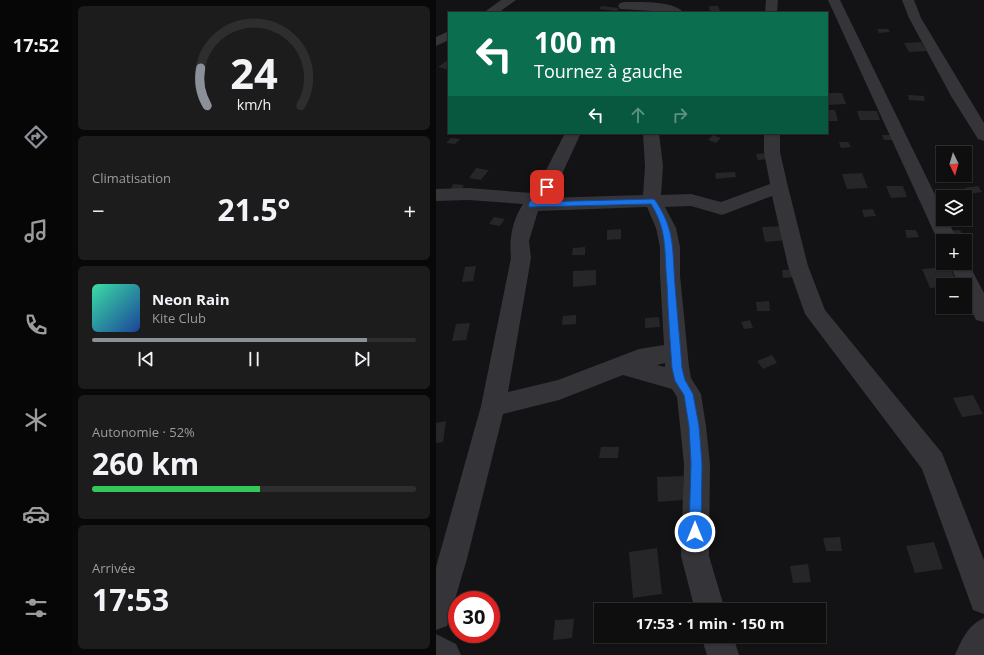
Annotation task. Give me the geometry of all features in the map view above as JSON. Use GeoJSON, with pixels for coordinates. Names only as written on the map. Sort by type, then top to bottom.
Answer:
{"type":"FeatureCollection","features":[{"type":"Feature","properties":{"kind":"street"},"geometry":{"type":"LineString","coordinates":[[491,12],[510,0]]}},
{"type":"Feature","properties":{"kind":"street"},"geometry":{"type":"LineString","coordinates":[[771,12],[772,0]]}},
{"type":"Feature","properties":{"kind":"street"},"geometry":{"type":"LineString","coordinates":[[834,0],[945,234]]}},
{"type":"Feature","properties":{"kind":"street"},"geometry":{"type":"LineString","coordinates":[[908,0],[915,18],[959,96],[984,136]]}},
{"type":"Feature","properties":{"kind":"street"},"geometry":{"type":"LineString","coordinates":[[624,6],[657,8],[675,11],[679,7]]}},
{"type":"Feature","properties":{"kind":"street"},"geometry":{"type":"LineString","coordinates":[[436,42],[448,36]]}},
{"type":"Feature","properties":{"kind":"street"},"geometry":{"type":"LineString","coordinates":[[436,49],[448,51]]}},
{"type":"Feature","properties":{"kind":"street"},"geometry":{"type":"LineString","coordinates":[[436,615],[453,559],[493,406],[521,258],[519,241],[520,234],[534,202],[547,187],[573,134]]}},
{"type":"Feature","properties":{"kind":"street"},"geometry":{"type":"LineString","coordinates":[[651,134],[654,166],[652,194],[653,202],[661,214],[670,247],[675,352],[680,381],[688,394],[694,426],[697,464],[695,556],[708,603]]}},
{"type":"Feature","properties":{"kind":"street"},"geometry":{"type":"LineString","coordinates":[[772,134],[772,152],[798,266],[816,314],[933,462],[984,599]]}},
{"type":"Feature","properties":{"kind":"street"},"geometry":{"type":"LineString","coordinates":[[436,196],[468,194],[534,202],[653,202],[691,200],[722,209],[779,187]]}},
{"type":"Feature","properties":{"kind":"street"},"geometry":{"type":"LineString","coordinates":[[962,270],[984,314]]}},
{"type":"Feature","properties":{"kind":"street"},"geometry":{"type":"LineString","coordinates":[[493,406],[559,390],[639,359],[675,352]]}},
{"type":"Feature","properties":{"kind":"street"},"geometry":{"type":"LineString","coordinates":[[624,366],[680,381]]}},
{"type":"Feature","properties":{"kind":"street"},"geometry":{"type":"LineString","coordinates":[[971,655],[984,634]]}},
{"type":"Feature","properties":{"kind":"street"},"geometry":{"type":"LineString","coordinates":[[719,643],[722,655]]}},
{"type":"Feature","properties":{"kind":"street"},"geometry":{"type":"LineString","coordinates":[[436,650],[445,655]]}},
{"type":"Feature","properties":{"kind":"building"},"geometry":{"type":"Polygon","coordinates":[[[601,6],[619,8],[617,11],[599,9],[601,6]]]}},
{"type":"Feature","properties":{"kind":"building"},"geometry":{"type":"Polygon","coordinates":[[[709,6],[718,6],[720,11],[710,12],[709,6]]]}},
{"type":"Feature","properties":{"kind":"building"},"geometry":{"type":"Polygon","coordinates":[[[877,29],[888,29],[890,32],[879,33],[877,29]]]}},
{"type":"Feature","properties":{"kind":"building"},"geometry":{"type":"Polygon","coordinates":[[[921,42],[927,51],[909,52],[904,43],[921,42]]]}},
{"type":"Feature","properties":{"kind":"building"},"geometry":{"type":"Polygon","coordinates":[[[448,60],[448,70],[438,67],[448,60]]]}},
{"type":"Feature","properties":{"kind":"building"},"geometry":{"type":"Polygon","coordinates":[[[828,93],[842,93],[846,104],[828,105],[828,93]]]}},
{"type":"Feature","properties":{"kind":"building"},"geometry":{"type":"Polygon","coordinates":[[[908,95],[924,96],[925,101],[909,100],[908,95]]]}},
{"type":"Feature","properties":{"kind":"building"},"geometry":{"type":"Polygon","coordinates":[[[828,110],[835,110],[838,121],[828,121],[828,110]]]}},
{"type":"Feature","properties":{"kind":"building"},"geometry":{"type":"Polygon","coordinates":[[[857,111],[877,111],[880,120],[860,120],[857,111]]]}},
{"type":"Feature","properties":{"kind":"building"},"geometry":{"type":"Polygon","coordinates":[[[713,135],[721,138],[716,143],[708,140],[713,135]]]}},
{"type":"Feature","properties":{"kind":"building"},"geometry":{"type":"Polygon","coordinates":[[[882,135],[893,135],[896,140],[884,140],[882,135]]]}},
{"type":"Feature","properties":{"kind":"building"},"geometry":{"type":"Polygon","coordinates":[[[451,138],[460,139],[455,144],[446,143],[451,138]]]}},
{"type":"Feature","properties":{"kind":"building"},"geometry":{"type":"Polygon","coordinates":[[[839,142],[848,142],[851,147],[841,148],[839,142]]]}},
{"type":"Feature","properties":{"kind":"building"},"geometry":{"type":"Polygon","coordinates":[[[766,153],[768,159],[758,160],[756,154],[766,153]]]}},
{"type":"Feature","properties":{"kind":"building"},"geometry":{"type":"Polygon","coordinates":[[[476,168],[489,170],[481,180],[469,178],[476,168]]]}},
{"type":"Feature","properties":{"kind":"building"},"geometry":{"type":"Polygon","coordinates":[[[735,172],[736,177],[716,179],[715,173],[735,172]]]}},
{"type":"Feature","properties":{"kind":"building"},"geometry":{"type":"Polygon","coordinates":[[[862,173],[868,188],[847,189],[842,174],[862,173]]]}},
{"type":"Feature","properties":{"kind":"building"},"geometry":{"type":"Polygon","coordinates":[[[453,184],[464,185],[461,191],[450,191],[453,184]]]}},
{"type":"Feature","properties":{"kind":"building"},"geometry":{"type":"Polygon","coordinates":[[[886,186],[903,186],[907,197],[891,198],[886,186]]]}},
{"type":"Feature","properties":{"kind":"building"},"geometry":{"type":"Polygon","coordinates":[[[978,186],[982,192],[972,193],[972,190],[965,190],[964,188],[978,186]]]}},
{"type":"Feature","properties":{"kind":"building"},"geometry":{"type":"Polygon","coordinates":[[[873,209],[876,216],[864,217],[862,210],[873,209]]]}},
{"type":"Feature","properties":{"kind":"building"},"geometry":{"type":"Polygon","coordinates":[[[494,217],[505,219],[500,226],[489,224],[494,217]]]}},
{"type":"Feature","properties":{"kind":"building"},"geometry":{"type":"Polygon","coordinates":[[[783,226],[787,240],[765,242],[762,227],[783,226]]]}},
{"type":"Feature","properties":{"kind":"building"},"geometry":{"type":"Polygon","coordinates":[[[621,229],[621,239],[607,240],[607,230],[621,229]]]}},
{"type":"Feature","properties":{"kind":"building"},"geometry":{"type":"Polygon","coordinates":[[[905,230],[916,230],[919,237],[907,238],[905,230]]]}},
{"type":"Feature","properties":{"kind":"building"},"geometry":{"type":"Polygon","coordinates":[[[960,230],[962,234],[950,234],[948,231],[960,230]]]}},
{"type":"Feature","properties":{"kind":"building"},"geometry":{"type":"Polygon","coordinates":[[[585,247],[585,255],[572,255],[573,248],[585,247]]]}},
{"type":"Feature","properties":{"kind":"building"},"geometry":{"type":"Polygon","coordinates":[[[476,266],[473,281],[462,282],[465,267],[476,266]]]}},
{"type":"Feature","properties":{"kind":"building"},"geometry":{"type":"Polygon","coordinates":[[[936,268],[936,270],[951,270],[955,278],[936,278],[936,288],[930,288],[922,269],[936,268]]]}},
{"type":"Feature","properties":{"kind":"building"},"geometry":{"type":"Polygon","coordinates":[[[794,269],[796,277],[783,278],[782,270],[794,269]]]}},
{"type":"Feature","properties":{"kind":"building"},"geometry":{"type":"Polygon","coordinates":[[[596,270],[596,285],[573,287],[573,271],[596,270]]]}},
{"type":"Feature","properties":{"kind":"building"},"geometry":{"type":"Polygon","coordinates":[[[769,301],[770,311],[757,311],[756,302],[769,301]]]}},
{"type":"Feature","properties":{"kind":"building"},"geometry":{"type":"Polygon","coordinates":[[[576,315],[576,324],[562,325],[563,316],[576,315]]]}},
{"type":"Feature","properties":{"kind":"building"},"geometry":{"type":"Polygon","coordinates":[[[659,317],[660,327],[645,328],[645,318],[659,317]]]}},
{"type":"Feature","properties":{"kind":"building"},"geometry":{"type":"Polygon","coordinates":[[[750,320],[753,328],[744,329],[741,322],[750,320]]]}},
{"type":"Feature","properties":{"kind":"building"},"geometry":{"type":"Polygon","coordinates":[[[470,323],[466,340],[452,341],[456,324],[470,323]]]}},
{"type":"Feature","properties":{"kind":"building"},"geometry":{"type":"Polygon","coordinates":[[[772,355],[777,363],[763,369],[757,361],[772,355]]]}},
{"type":"Feature","properties":{"kind":"building"},"geometry":{"type":"Polygon","coordinates":[[[973,395],[983,414],[962,417],[953,398],[973,395]]]}},
{"type":"Feature","properties":{"kind":"building"},"geometry":{"type":"Polygon","coordinates":[[[446,421],[443,442],[436,443],[436,423],[446,421]]]}},
{"type":"Feature","properties":{"kind":"building"},"geometry":{"type":"Polygon","coordinates":[[[601,447],[619,447],[618,458],[599,458],[601,447]]]}},
{"type":"Feature","properties":{"kind":"building"},"geometry":{"type":"Polygon","coordinates":[[[683,476],[684,500],[658,502],[657,477],[683,476]]]}},
{"type":"Feature","properties":{"kind":"building"},"geometry":{"type":"Polygon","coordinates":[[[840,537],[842,551],[826,551],[823,538],[840,537]]]}},
{"type":"Feature","properties":{"kind":"building"},"geometry":{"type":"Polygon","coordinates":[[[934,542],[943,569],[915,573],[906,546],[934,542]]]}},
{"type":"Feature","properties":{"kind":"building"},"geometry":{"type":"Polygon","coordinates":[[[657,548],[662,594],[633,598],[629,552],[657,548]]]}},
{"type":"Feature","properties":{"kind":"building"},"geometry":{"type":"Polygon","coordinates":[[[808,564],[811,582],[793,583],[790,566],[808,564]]]}},
{"type":"Feature","properties":{"kind":"building"},"geometry":{"type":"Polygon","coordinates":[[[574,619],[572,638],[553,640],[555,620],[574,619]]]}},
{"type":"Feature","properties":{"kind":"route"},"geometry":{"type":"LineString","coordinates":[[547,187],[532,205],[653,202],[661,214],[670,247],[670,275],[677,368],[680,381],[688,394],[694,426],[697,464],[695,491],[695,532]]}}]}
